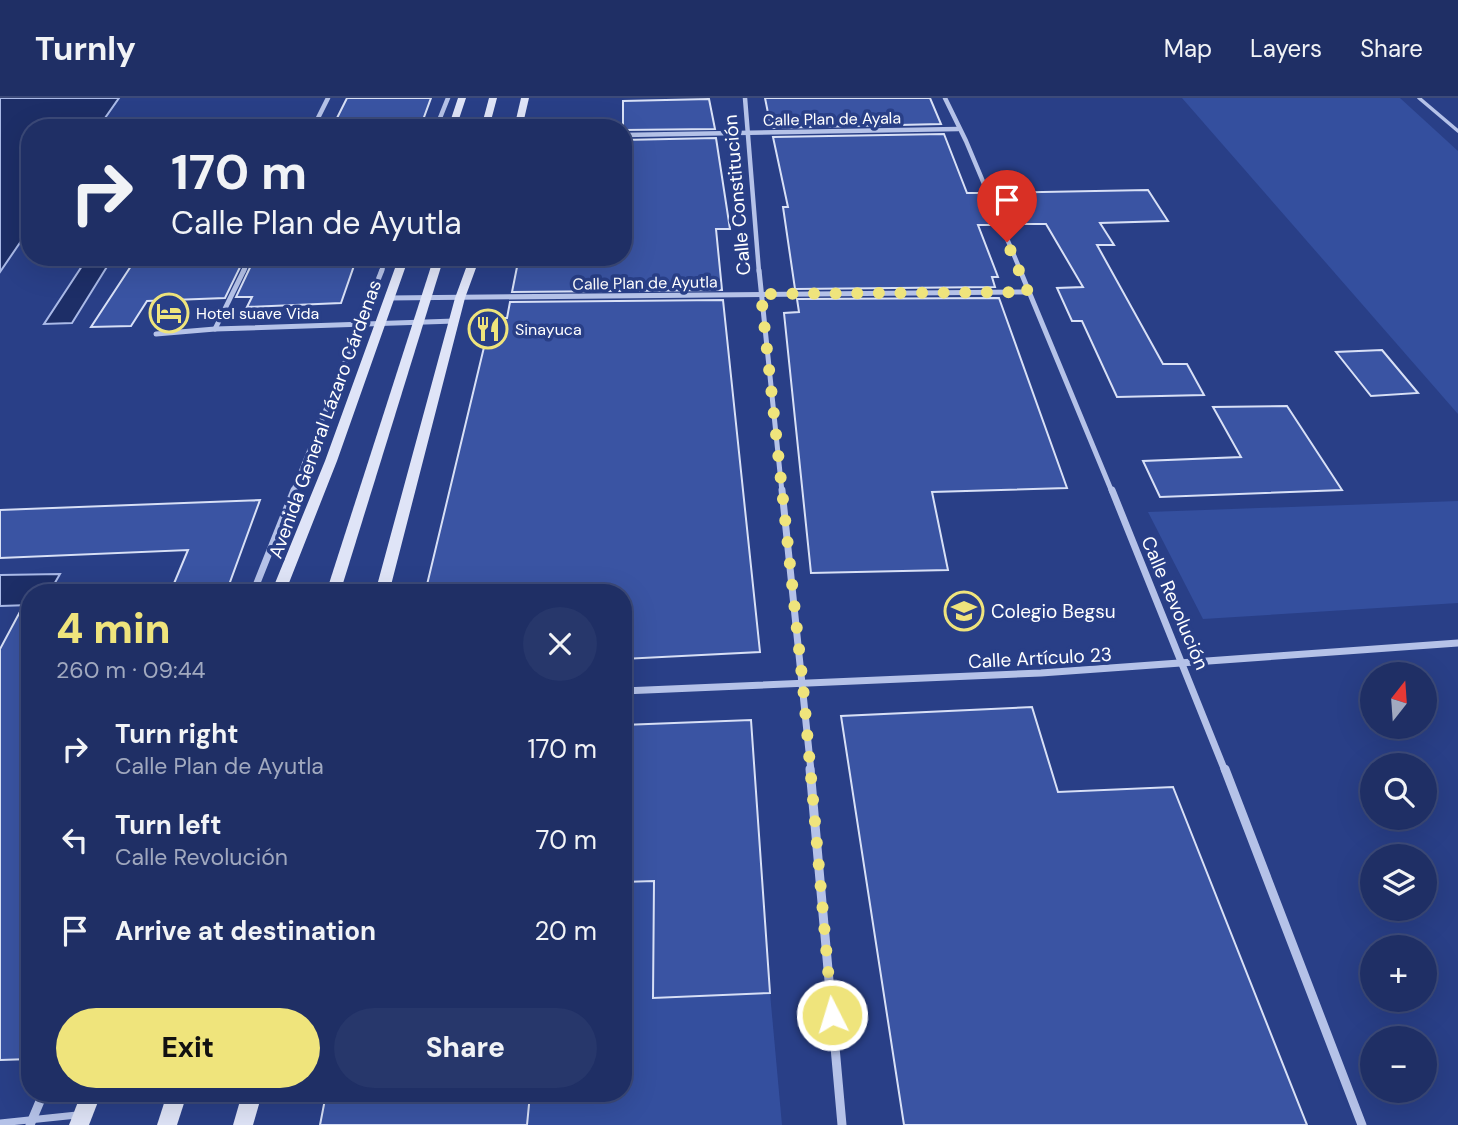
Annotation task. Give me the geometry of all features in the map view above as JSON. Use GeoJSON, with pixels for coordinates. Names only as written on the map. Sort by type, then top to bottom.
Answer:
{"type":"FeatureCollection","features":[{"type":"Feature","properties":{"kind":"street"},"geometry":{"type":"LineString","coordinates":[[318,119],[328,98]]}},
{"type":"Feature","properties":{"kind":"street"},"geometry":{"type":"LineString","coordinates":[[440,119],[448,98]]}},
{"type":"Feature","properties":{"kind":"street"},"geometry":{"type":"LineString","coordinates":[[455,119],[462,98]]}},
{"type":"Feature","properties":{"kind":"street"},"geometry":{"type":"LineString","coordinates":[[487,119],[493,98]]}},
{"type":"Feature","properties":{"kind":"street"},"geometry":{"type":"LineString","coordinates":[[520,119],[525,98]]}},
{"type":"Feature","properties":{"kind":"street","name":"Calle Constitución"},"geometry":{"type":"LineString","coordinates":[[745,98],[761,294],[803,686],[842,1125]]}},
{"type":"Feature","properties":{"kind":"street","name":"Calle Revolución"},"geometry":{"type":"LineString","coordinates":[[945,98],[966,141],[1185,666],[1362,1125]]}},
{"type":"Feature","properties":{"kind":"street","name":"Calle Plan de Ayala"},"geometry":{"type":"LineString","coordinates":[[632,135],[958,129]]}},
{"type":"Feature","properties":{"kind":"street"},"geometry":{"type":"LineString","coordinates":[[215,329],[246,266]]}},
{"type":"Feature","properties":{"kind":"street"},"geometry":{"type":"LineString","coordinates":[[257,584],[384,266]]}},
{"type":"Feature","properties":{"kind":"street","name":"Avenida General Lázaro Cárdenas"},"geometry":{"type":"LineString","coordinates":[[282,584],[331,461],[400,266]]}},
{"type":"Feature","properties":{"kind":"street"},"geometry":{"type":"LineString","coordinates":[[336,584],[436,266]]}},
{"type":"Feature","properties":{"kind":"street"},"geometry":{"type":"LineString","coordinates":[[384,584],[460,298],[472,266]]}},
{"type":"Feature","properties":{"kind":"street","name":"Calle Plan de Ayutla"},"geometry":{"type":"LineString","coordinates":[[388,298],[1028,292]]}},
{"type":"Feature","properties":{"kind":"street"},"geometry":{"type":"LineString","coordinates":[[156,334],[215,329],[454,321]]}},
{"type":"Feature","properties":{"kind":"street","name":"Calle Artículo 23"},"geometry":{"type":"LineString","coordinates":[[632,691],[803,686],[1185,666],[1458,643]]}},
{"type":"Feature","properties":{"kind":"street"},"geometry":{"type":"LineString","coordinates":[[30,1123],[39,1102]]}},
{"type":"Feature","properties":{"kind":"street"},"geometry":{"type":"LineString","coordinates":[[82,1119],[88,1102]]}},
{"type":"Feature","properties":{"kind":"street"},"geometry":{"type":"LineString","coordinates":[[167,1125],[174,1102]]}},
{"type":"Feature","properties":{"kind":"street"},"geometry":{"type":"LineString","coordinates":[[243,1125],[249,1102]]}},
{"type":"Feature","properties":{"kind":"lane"},"geometry":{"type":"LineString","coordinates":[[1419,98],[1458,131]]}},
{"type":"Feature","properties":{"kind":"lane"},"geometry":{"type":"LineString","coordinates":[[0,1123],[82,1119]]}},
{"type":"Feature","properties":{"kind":"shaded area"},"geometry":{"type":"Polygon","coordinates":[[[0,98],[119,98],[104,119],[21,119],[21,241],[0,272],[0,98]]]}},
{"type":"Feature","properties":{"kind":"shaded area"},"geometry":{"type":"Polygon","coordinates":[[[1182,98],[1400,98],[1458,151],[1458,414],[1182,98]]]}},
{"type":"Feature","properties":{"kind":"shaded area"},"geometry":{"type":"Polygon","coordinates":[[[82,266],[107,266],[72,323],[44,324],[82,266]]]}},
{"type":"Feature","properties":{"kind":"shaded area"},"geometry":{"type":"Polygon","coordinates":[[[1458,501],[1458,603],[1203,619],[1148,512],[1458,501]]]}},
{"type":"Feature","properties":{"kind":"shaded area"},"geometry":{"type":"Polygon","coordinates":[[[60,574],[54,584],[21,584],[21,605],[0,606],[0,575],[60,574]]]}},
{"type":"Feature","properties":{"kind":"shaded area"},"geometry":{"type":"Polygon","coordinates":[[[654,881],[653,998],[770,993],[782,1125],[527,1125],[529,1102],[632,1102],[632,882],[654,881]]]}},
{"type":"Feature","properties":{"kind":"building"},"geometry":{"type":"Polygon","coordinates":[[[347,98],[431,98],[423,119],[336,119],[347,98]]]}},
{"type":"Feature","properties":{"kind":"building"},"geometry":{"type":"Polygon","coordinates":[[[765,98],[930,98],[941,124],[771,128],[765,98]]]}},
{"type":"Feature","properties":{"kind":"building"},"geometry":{"type":"Polygon","coordinates":[[[709,99],[715,129],[632,130],[632,119],[623,119],[623,101],[709,99]]]}},
{"type":"Feature","properties":{"kind":"building"},"geometry":{"type":"Polygon","coordinates":[[[944,134],[967,193],[983,193],[996,225],[978,225],[998,277],[992,277],[995,287],[795,289],[783,207],[788,207],[773,137],[944,134]]]}},
{"type":"Feature","properties":{"kind":"building"},"geometry":{"type":"Polygon","coordinates":[[[716,138],[730,229],[716,229],[722,290],[512,292],[517,266],[632,266],[632,140],[716,138]]]}},
{"type":"Feature","properties":{"kind":"building"},"geometry":{"type":"Polygon","coordinates":[[[1148,190],[1168,221],[1100,223],[1114,245],[1097,245],[1163,364],[1187,364],[1204,395],[1117,397],[1082,321],[1072,321],[1057,288],[1083,287],[1046,224],[1006,224],[993,193],[1148,190]]]}},
{"type":"Feature","properties":{"kind":"building"},"geometry":{"type":"Polygon","coordinates":[[[131,266],[241,266],[225,298],[147,301],[131,326],[91,327],[131,266]]]}},
{"type":"Feature","properties":{"kind":"building"},"geometry":{"type":"Polygon","coordinates":[[[251,266],[354,266],[341,303],[247,307],[252,297],[236,297],[251,266]]]}},
{"type":"Feature","properties":{"kind":"building"},"geometry":{"type":"Polygon","coordinates":[[[999,298],[1067,488],[932,492],[948,570],[811,573],[784,313],[799,312],[797,299],[999,298]]]}},
{"type":"Feature","properties":{"kind":"building"},"geometry":{"type":"Polygon","coordinates":[[[723,300],[760,652],[632,659],[632,584],[427,584],[491,318],[507,318],[510,302],[723,300]]]}},
{"type":"Feature","properties":{"kind":"building"},"geometry":{"type":"Polygon","coordinates":[[[1382,350],[1418,393],[1371,396],[1336,352],[1382,350]]]}},
{"type":"Feature","properties":{"kind":"building"},"geometry":{"type":"Polygon","coordinates":[[[1287,406],[1342,490],[1160,497],[1143,461],[1241,457],[1213,407],[1287,406]]]}},
{"type":"Feature","properties":{"kind":"building"},"geometry":{"type":"Polygon","coordinates":[[[260,500],[229,584],[174,584],[188,550],[0,558],[0,510],[260,500]]]}},
{"type":"Feature","properties":{"kind":"building"},"geometry":{"type":"Polygon","coordinates":[[[21,610],[21,1059],[0,1060],[0,649],[21,610]]]}},
{"type":"Feature","properties":{"kind":"building"},"geometry":{"type":"Polygon","coordinates":[[[1032,707],[1058,792],[1173,787],[1307,1125],[904,1125],[841,716],[1032,707]]]}},
{"type":"Feature","properties":{"kind":"building"},"geometry":{"type":"Polygon","coordinates":[[[751,720],[770,993],[653,998],[654,881],[632,882],[632,725],[751,720]]]}},
{"type":"Feature","properties":{"kind":"building"},"geometry":{"type":"Polygon","coordinates":[[[324,1102],[529,1102],[527,1125],[320,1125],[324,1102]]]}},
{"type":"Feature","properties":{"kind":"place","name":"Hotel suave Vida"},"geometry":{"type":"Point","coordinates":[169,313]}},
{"type":"Feature","properties":{"kind":"place","name":"Sinayuca"},"geometry":{"type":"Point","coordinates":[488,329]}},
{"type":"Feature","properties":{"kind":"place","name":"Colegio Begsu"},"geometry":{"type":"Point","coordinates":[964,611]}},
{"type":"Feature","properties":{"kind":"route"},"geometry":{"type":"LineString","coordinates":[[832,1015],[803,686],[761,294],[1028,292],[1007,242]]}}]}
